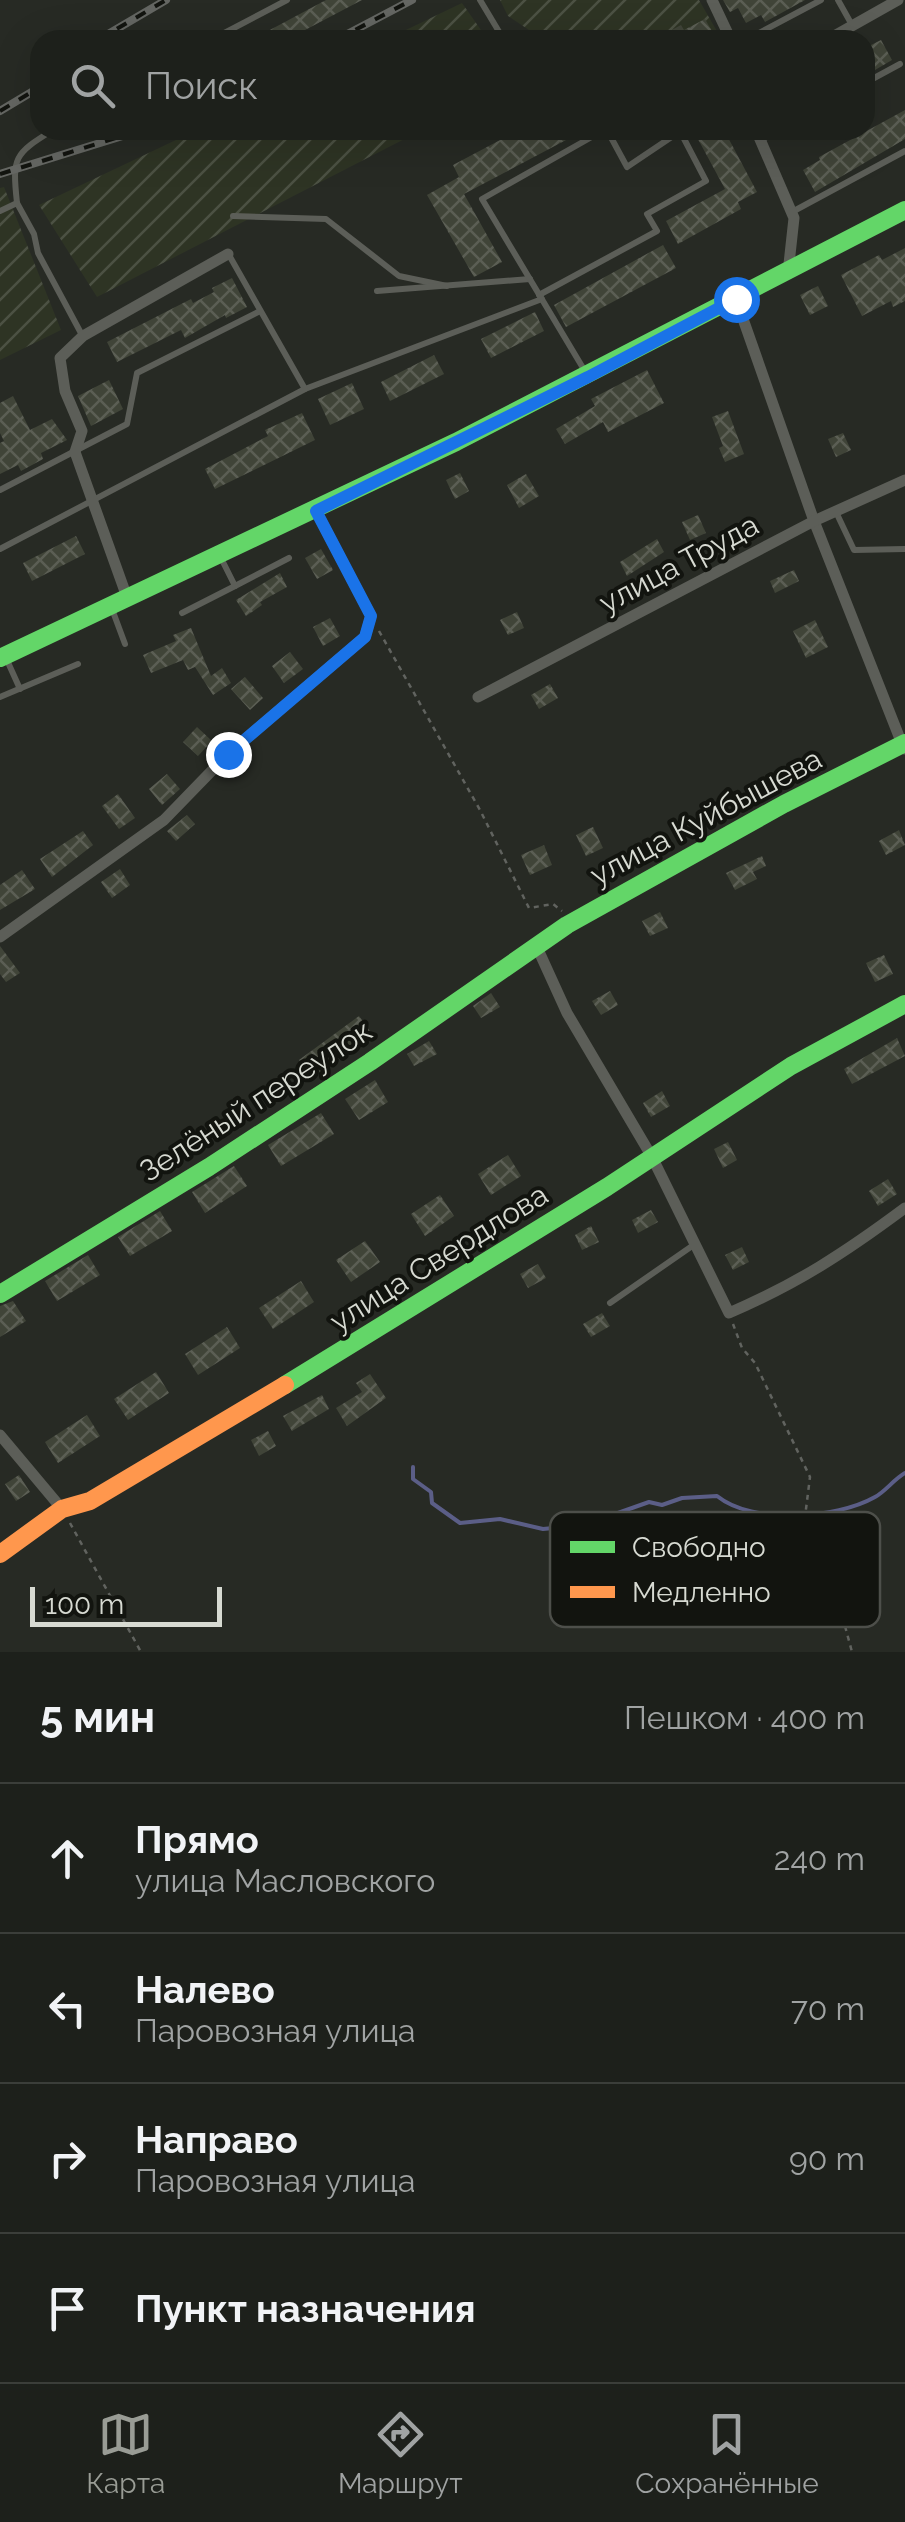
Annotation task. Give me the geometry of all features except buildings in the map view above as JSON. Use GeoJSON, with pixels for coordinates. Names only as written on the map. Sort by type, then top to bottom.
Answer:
{"type":"FeatureCollection","features":[{"type":"Feature","properties":{"kind":"street"},"geometry":{"type":"LineString","coordinates":[[712,0],[727,30]]}},
{"type":"Feature","properties":{"kind":"street"},"geometry":{"type":"LineString","coordinates":[[845,30],[898,0]]}},
{"type":"Feature","properties":{"kind":"street"},"geometry":{"type":"LineString","coordinates":[[760,140],[794,218],[788,273]]}},
{"type":"Feature","properties":{"kind":"street"},"geometry":{"type":"LineString","coordinates":[[2,657],[316,511],[588,377],[905,210]]}},
{"type":"Feature","properties":{"kind":"street"},"geometry":{"type":"LineString","coordinates":[[120,604],[93,502],[75,452],[82,431],[65,391],[60,358],[83,336],[228,254]]}},
{"type":"Feature","properties":{"kind":"street"},"geometry":{"type":"LineString","coordinates":[[736,299],[814,521],[904,747]]}},
{"type":"Feature","properties":{"kind":"street","name":"улица Труда"},"geometry":{"type":"LineString","coordinates":[[478,697],[814,521],[905,480]]}},
{"type":"Feature","properties":{"kind":"street"},"geometry":{"type":"LineString","coordinates":[[0,937],[164,820],[228,754],[365,637],[371,616],[316,511]]}},
{"type":"Feature","properties":{"kind":"street","name":"улица Куйбышева"},"geometry":{"type":"LineString","coordinates":[[536,945],[767,813],[904,747]]}},
{"type":"Feature","properties":{"kind":"street"},"geometry":{"type":"LineString","coordinates":[[536,945],[567,1013],[652,1157],[729,1313],[786,1288],[852,1248],[905,1208]]}},
{"type":"Feature","properties":{"kind":"street","name":"Зелёный переулок"},"geometry":{"type":"LineString","coordinates":[[0,1294],[210,1168],[536,945]]}},
{"type":"Feature","properties":{"kind":"street","name":"улица Свердлова"},"geometry":{"type":"LineString","coordinates":[[0,1554],[62,1509],[90,1501],[402,1314],[791,1066],[905,1004]]}},
{"type":"Feature","properties":{"kind":"street"},"geometry":{"type":"LineString","coordinates":[[0,1435],[62,1509]]}},
{"type":"Feature","properties":{"kind":"lane"},"geometry":{"type":"LineString","coordinates":[[229,30],[287,0]]}},
{"type":"Feature","properties":{"kind":"lane"},"geometry":{"type":"LineString","coordinates":[[480,0],[498,30]]}},
{"type":"Feature","properties":{"kind":"lane"},"geometry":{"type":"LineString","coordinates":[[765,30],[821,0]]}},
{"type":"Feature","properties":{"kind":"lane"},"geometry":{"type":"LineString","coordinates":[[838,0],[852,26]]}},
{"type":"Feature","properties":{"kind":"lane"},"geometry":{"type":"LineString","coordinates":[[875,78],[900,64]]}},
{"type":"Feature","properties":{"kind":"lane"},"geometry":{"type":"LineString","coordinates":[[37,140],[24,148],[13,170],[17,203],[34,234],[38,253],[83,336]]}},
{"type":"Feature","properties":{"kind":"lane"},"geometry":{"type":"LineString","coordinates":[[588,140],[482,199],[588,377]]}},
{"type":"Feature","properties":{"kind":"lane"},"geometry":{"type":"LineString","coordinates":[[612,140],[627,167],[668,140]]}},
{"type":"Feature","properties":{"kind":"lane"},"geometry":{"type":"LineString","coordinates":[[0,549],[305,389],[540,297],[657,232],[647,214],[706,181],[686,140]]}},
{"type":"Feature","properties":{"kind":"lane"},"geometry":{"type":"LineString","coordinates":[[792,212],[905,151]]}},
{"type":"Feature","properties":{"kind":"lane"},"geometry":{"type":"LineString","coordinates":[[0,211],[17,203]]}},
{"type":"Feature","properties":{"kind":"lane"},"geometry":{"type":"LineString","coordinates":[[234,216],[326,219],[400,276],[447,286]]}},
{"type":"Feature","properties":{"kind":"lane"},"geometry":{"type":"LineString","coordinates":[[228,254],[305,389]]}},
{"type":"Feature","properties":{"kind":"lane"},"geometry":{"type":"LineString","coordinates":[[377,291],[530,279]]}},
{"type":"Feature","properties":{"kind":"lane"},"geometry":{"type":"LineString","coordinates":[[0,490],[127,424],[137,373],[260,311]]}},
{"type":"Feature","properties":{"kind":"lane"},"geometry":{"type":"LineString","coordinates":[[836,511],[854,550],[905,548]]}},
{"type":"Feature","properties":{"kind":"lane"},"geometry":{"type":"LineString","coordinates":[[221,556],[235,586]]}},
{"type":"Feature","properties":{"kind":"lane"},"geometry":{"type":"LineString","coordinates":[[182,613],[288,558]]}},
{"type":"Feature","properties":{"kind":"lane"},"geometry":{"type":"LineString","coordinates":[[120,604],[124,644]]}},
{"type":"Feature","properties":{"kind":"lane"},"geometry":{"type":"LineString","coordinates":[[2,657],[20,689]]}},
{"type":"Feature","properties":{"kind":"lane"},"geometry":{"type":"LineString","coordinates":[[0,698],[78,664]]}},
{"type":"Feature","properties":{"kind":"lane"},"geometry":{"type":"LineString","coordinates":[[610,1303],[696,1244]]}},
{"type":"Feature","properties":{"kind":"path"},"geometry":{"type":"LineString","coordinates":[[371,616],[480,810],[529,908],[553,904],[562,907],[567,925]]}},
{"type":"Feature","properties":{"kind":"path"},"geometry":{"type":"LineString","coordinates":[[729,1313],[742,1348],[756,1363],[810,1477],[806,1512]]}},
{"type":"Feature","properties":{"kind":"path"},"geometry":{"type":"LineString","coordinates":[[62,1509],[141,1652]]}},
{"type":"Feature","properties":{"kind":"path"},"geometry":{"type":"LineString","coordinates":[[845,1627],[852,1652]]}},
{"type":"Feature","properties":{"kind":"shaded area"},"geometry":{"type":"Polygon","coordinates":[[[500,0],[699,0],[716,30],[529,30],[508,16],[500,0]]]}},
{"type":"Feature","properties":{"kind":"shaded area"},"geometry":{"type":"Polygon","coordinates":[[[462,3],[481,30],[406,30],[462,3]]]}},
{"type":"Feature","properties":{"kind":"shaded area"},"geometry":{"type":"Polygon","coordinates":[[[176,140],[403,140],[97,297],[39,205],[176,140]]]}},
{"type":"Feature","properties":{"kind":"shaded area"},"geometry":{"type":"Polygon","coordinates":[[[4,187],[61,330],[0,360],[0,188],[4,187]]]}},
{"type":"Feature","properties":{"kind":"waterway"},"geometry":{"type":"LineString","coordinates":[[413,1467],[413,1479],[431,1492],[432,1503],[460,1523],[500,1519],[550,1528]]}},
{"type":"Feature","properties":{"kind":"waterway"},"geometry":{"type":"LineString","coordinates":[[828,1512],[875,1497],[905,1473]]}},
{"type":"Feature","properties":{"kind":"waterway"},"geometry":{"type":"LineString","coordinates":[[621,1512],[649,1502],[662,1505],[682,1498],[717,1496],[756,1512]]}},
{"type":"Feature","properties":{"kind":"railway"},"geometry":{"type":"LineString","coordinates":[[115,30],[166,0]]}},
{"type":"Feature","properties":{"kind":"railway"},"geometry":{"type":"LineString","coordinates":[[355,30],[412,0]]}},
{"type":"Feature","properties":{"kind":"railway"},"geometry":{"type":"LineString","coordinates":[[0,111],[30,93]]}},
{"type":"Feature","properties":{"kind":"railway"},"geometry":{"type":"LineString","coordinates":[[0,174],[110,140]]}},
{"type":"Feature","properties":{"kind":"traffic: fast"},"geometry":{"type":"LineString","coordinates":[[0,658],[456,442],[905,210]]}},
{"type":"Feature","properties":{"kind":"traffic: fast"},"geometry":{"type":"LineString","coordinates":[[0,1294],[209,1167],[370,1062],[567,925],[784,804],[905,743]]}},
{"type":"Feature","properties":{"kind":"traffic: fast"},"geometry":{"type":"LineString","coordinates":[[285,1385],[607,1187],[791,1066],[905,1004]]}},
{"type":"Feature","properties":{"kind":"traffic: slow"},"geometry":{"type":"LineString","coordinates":[[0,1554],[62,1509],[90,1501],[285,1385]]}},
{"type":"Feature","properties":{"kind":"route"},"geometry":{"type":"LineString","coordinates":[[228,754],[365,637],[371,616],[316,511],[736,299]]}}]}
